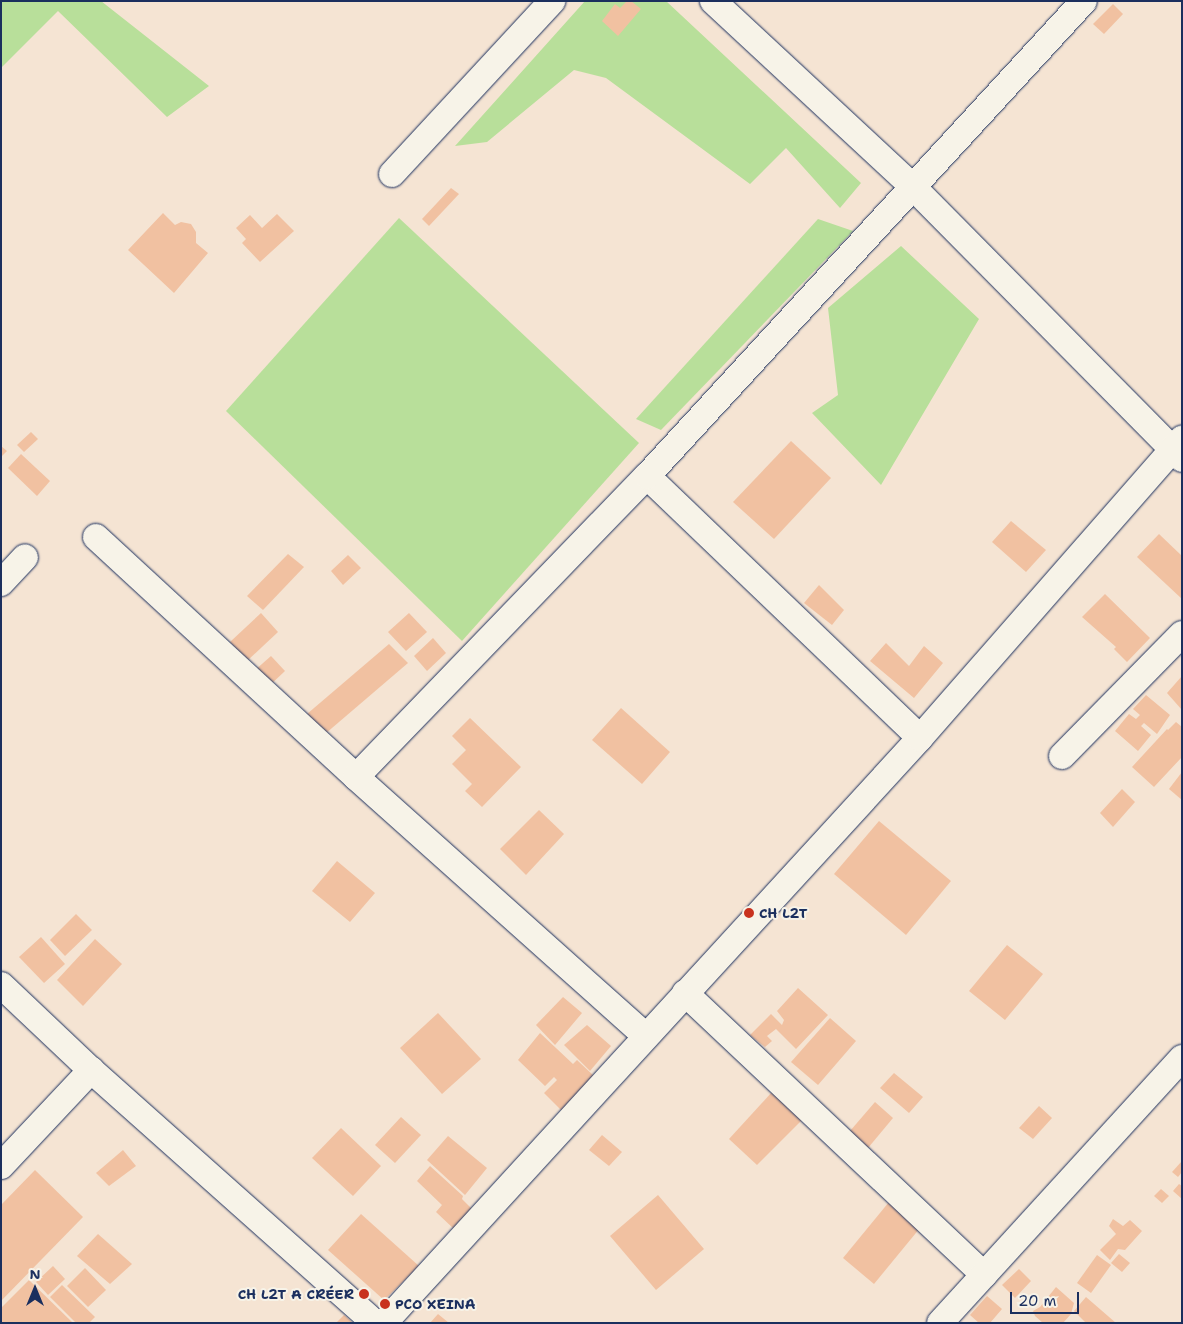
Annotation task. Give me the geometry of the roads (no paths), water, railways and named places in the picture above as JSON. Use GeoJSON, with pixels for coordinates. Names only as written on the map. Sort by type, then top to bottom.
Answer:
{"type":"FeatureCollection","features":[{"type":"Feature","properties":{"kind":"street"},"geometry":{"type":"LineString","coordinates":[[392,174],[552,1]]}},
{"type":"Feature","properties":{"kind":"street"},"geometry":{"type":"LineString","coordinates":[[384,1323],[920,738],[1178,449],[914,188],[713,1]]}},
{"type":"Feature","properties":{"kind":"street"},"geometry":{"type":"LineString","coordinates":[[356,777],[647,476],[914,188],[1084,1]]}},
{"type":"Feature","properties":{"kind":"street"},"geometry":{"type":"LineString","coordinates":[[647,476],[920,738]]}},
{"type":"Feature","properties":{"kind":"street"},"geometry":{"type":"LineString","coordinates":[[96,537],[356,777],[646,1036]]}},
{"type":"Feature","properties":{"kind":"street"},"geometry":{"type":"LineString","coordinates":[[1,583],[25,557]]}},
{"type":"Feature","properties":{"kind":"street"},"geometry":{"type":"LineString","coordinates":[[1062,756],[1182,634]]}},
{"type":"Feature","properties":{"kind":"street"},"geometry":{"type":"LineString","coordinates":[[1,985],[91,1070],[375,1323]]}},
{"type":"Feature","properties":{"kind":"street"},"geometry":{"type":"LineString","coordinates":[[685,993],[984,1275]]}},
{"type":"Feature","properties":{"kind":"street"},"geometry":{"type":"LineString","coordinates":[[940,1323],[1182,1058]]}},
{"type":"Feature","properties":{"kind":"street"},"geometry":{"type":"LineString","coordinates":[[1,1166],[91,1070]]}},
{"type":"Feature","properties":{"kind":"place","name":"CH L2T"},"geometry":{"type":"Point","coordinates":[749,913]}},
{"type":"Feature","properties":{"kind":"place","name":"CH L2T A CRÉER"},"geometry":{"type":"Point","coordinates":[364,1294]}},
{"type":"Feature","properties":{"kind":"place","name":"PCO XEINA"},"geometry":{"type":"Point","coordinates":[385,1304]}}]}
